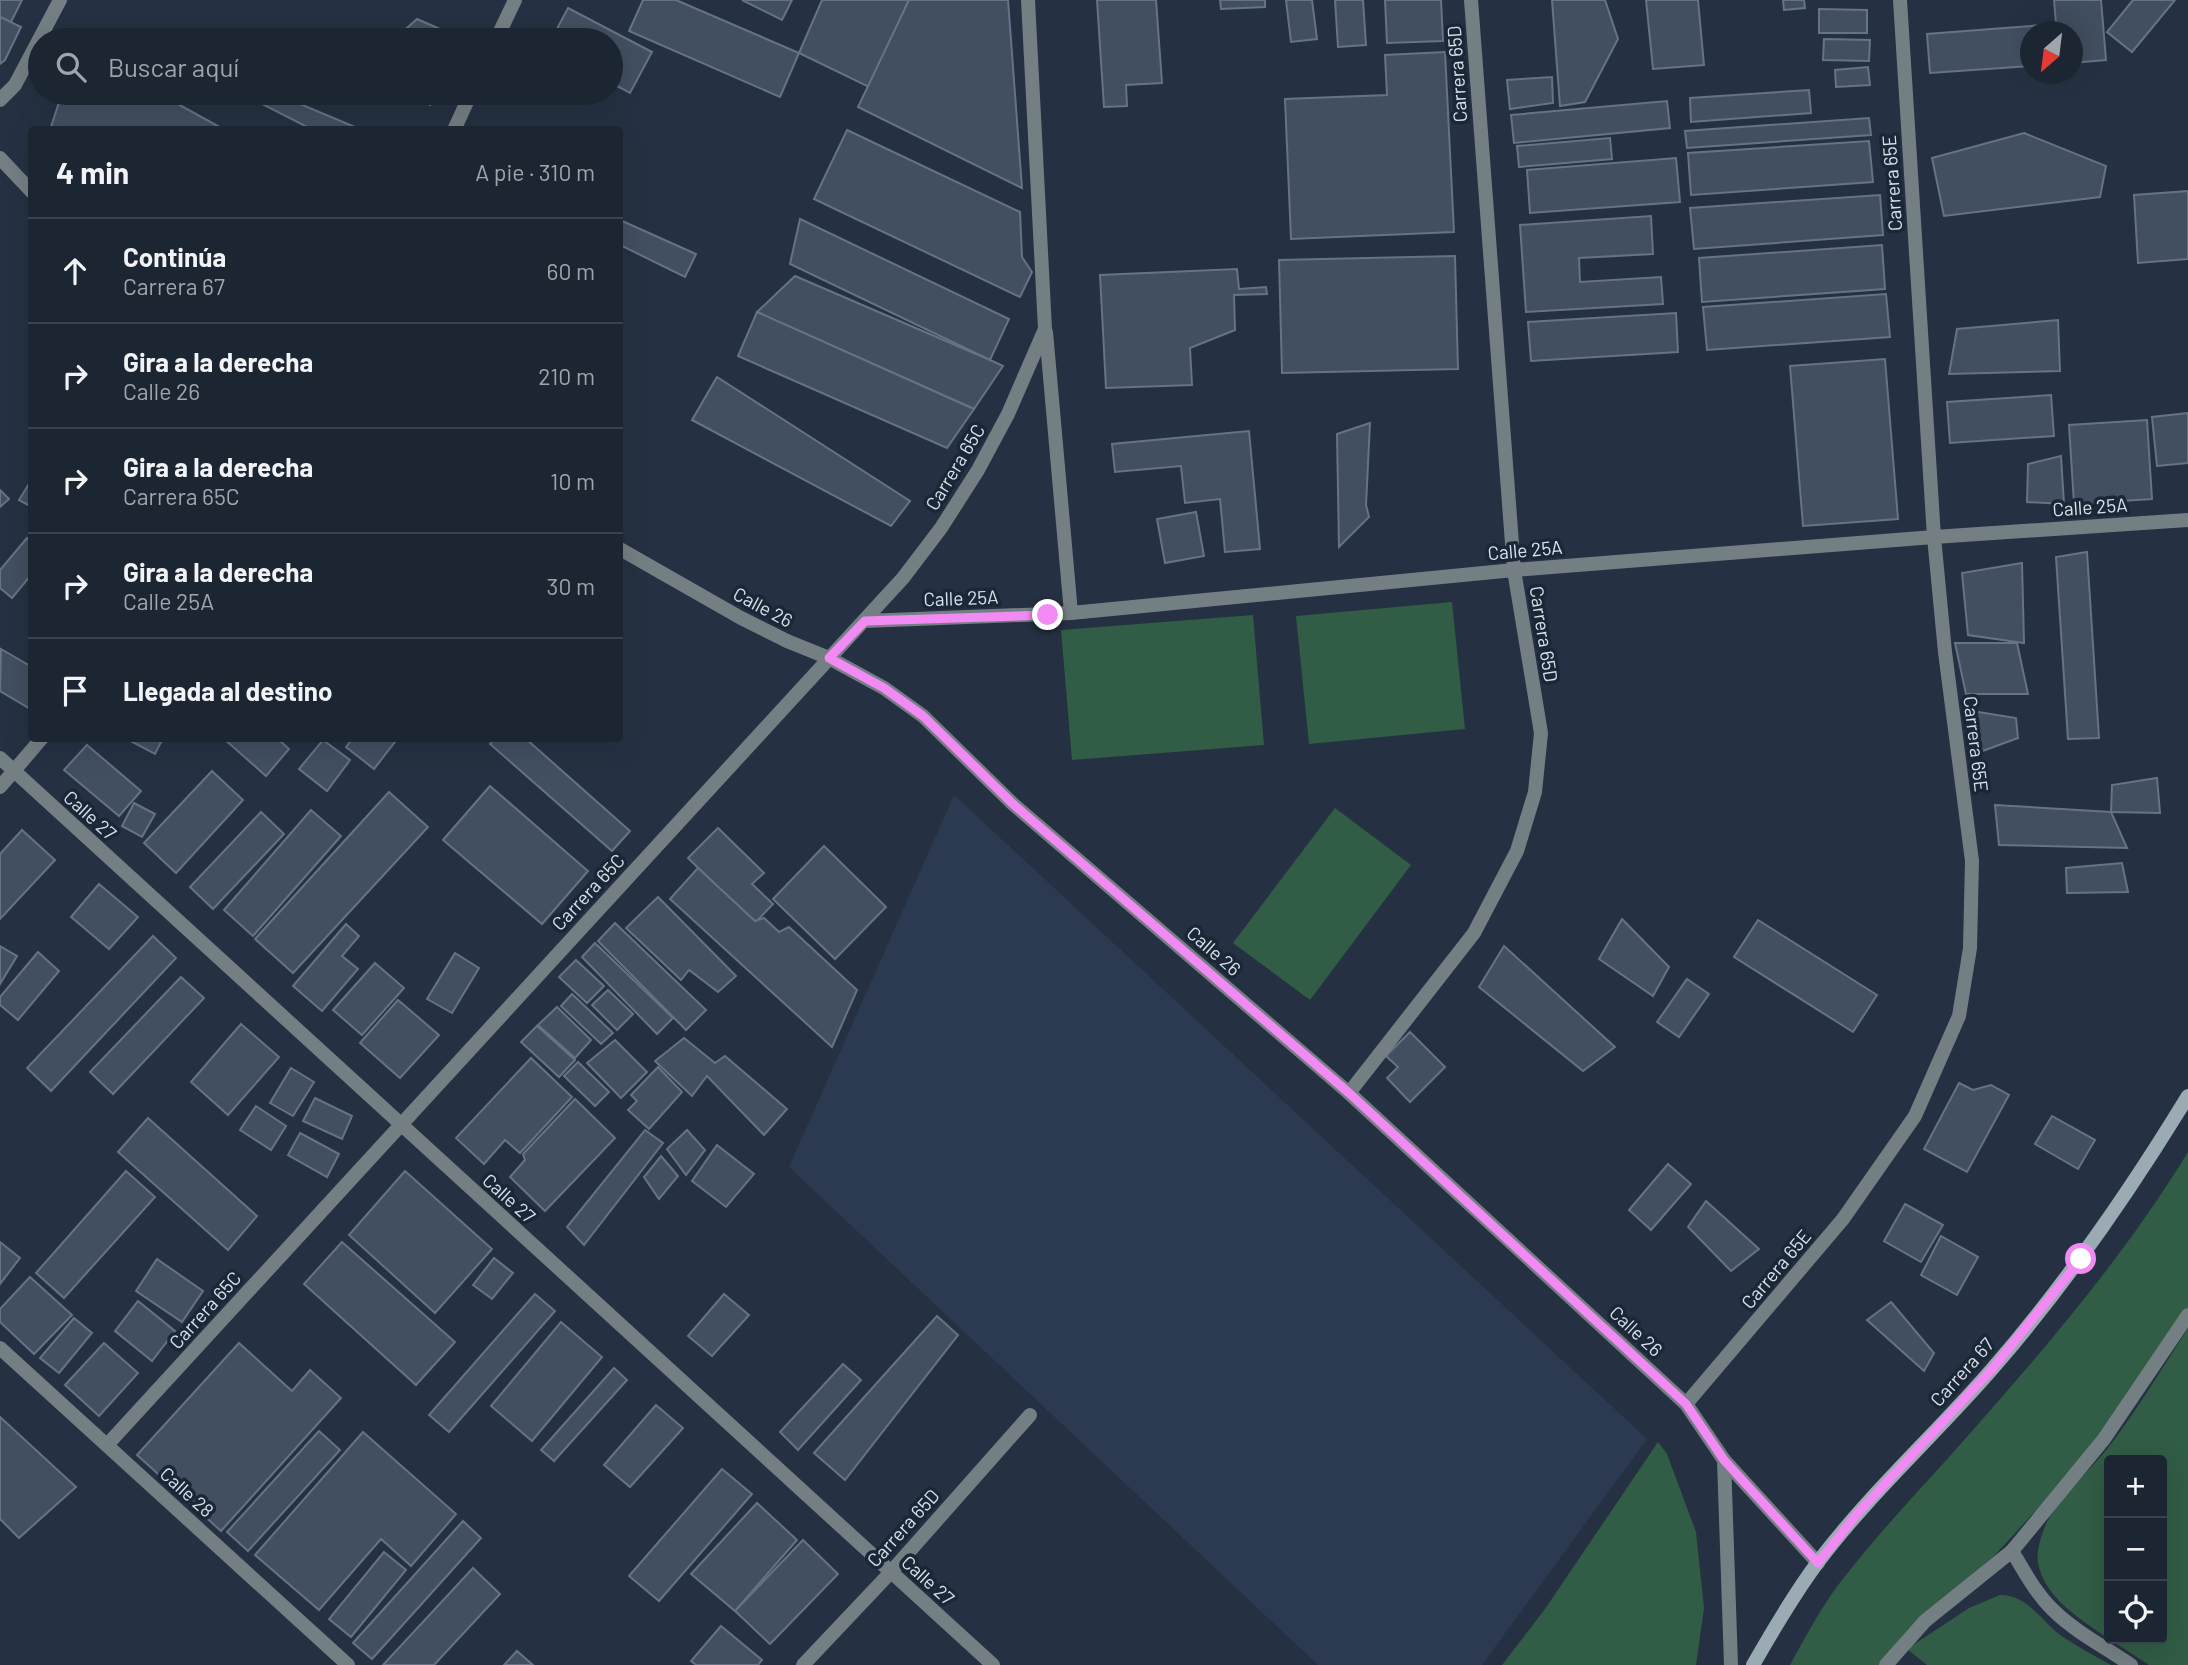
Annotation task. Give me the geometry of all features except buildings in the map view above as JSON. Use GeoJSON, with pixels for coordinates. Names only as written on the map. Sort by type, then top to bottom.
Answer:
{"type":"FeatureCollection","features":[{"type":"Feature","properties":{"kind":"street"},"geometry":{"type":"LineString","coordinates":[[45,28],[60,0]]}},
{"type":"Feature","properties":{"kind":"street"},"geometry":{"type":"LineString","coordinates":[[502,28],[515,0]]}},
{"type":"Feature","properties":{"kind":"street","name":"Carrera 65C"},"geometry":{"type":"LineString","coordinates":[[1028,0],[1045,329],[1071,613]]}},
{"type":"Feature","properties":{"kind":"street","name":"Carrera 65D"},"geometry":{"type":"LineString","coordinates":[[1349,1093],[1474,933],[1517,851],[1535,792],[1541,733],[1514,570],[1471,0]]}},
{"type":"Feature","properties":{"kind":"street","name":"Carrera 65E"},"geometry":{"type":"LineString","coordinates":[[1686,1404],[1843,1219],[1915,1116],[1959,1016],[1970,948],[1972,861],[1945,652],[1934,537],[1899,0]]}},
{"type":"Feature","properties":{"kind":"street"},"geometry":{"type":"LineString","coordinates":[[0,100],[15,85],[28,60]]}},
{"type":"Feature","properties":{"kind":"street"},"geometry":{"type":"LineString","coordinates":[[456,126],[465,105]]}},
{"type":"Feature","properties":{"kind":"street"},"geometry":{"type":"LineString","coordinates":[[0,158],[28,188]]}},
{"type":"Feature","properties":{"kind":"street","name":"Carrera 65C"},"geometry":{"type":"LineString","coordinates":[[107,1445],[903,578],[941,528],[978,470],[1008,414],[1045,329]]}},
{"type":"Feature","properties":{"kind":"street","name":"Calle 25A"},"geometry":{"type":"LineString","coordinates":[[865,621],[1071,613],[1514,570],[2188,520]]}},
{"type":"Feature","properties":{"kind":"street","name":"Calle 26"},"geometry":{"type":"LineString","coordinates":[[623,552],[741,618],[829,658],[884,688],[923,716],[1013,804],[1349,1093],[1686,1404],[1724,1460],[1818,1563]]}},
{"type":"Feature","properties":{"kind":"street"},"geometry":{"type":"LineString","coordinates":[[0,788],[39,742]]}},
{"type":"Feature","properties":{"kind":"street","name":"Calle 27"},"geometry":{"type":"LineString","coordinates":[[0,758],[993,1665]]}},
{"type":"Feature","properties":{"kind":"street","name":"Carrera 67"},"geometry":{"type":"LineString","coordinates":[[1753,1665],[1818,1563],[1857,1514],[1993,1368],[2081,1259],[2188,1096]]}},
{"type":"Feature","properties":{"kind":"street"},"geometry":{"type":"LineString","coordinates":[[1886,1665],[1925,1621],[2012,1551],[2104,1439],[2188,1315]]}},
{"type":"Feature","properties":{"kind":"street","name":"Calle 28"},"geometry":{"type":"LineString","coordinates":[[0,1348],[348,1665]]}},
{"type":"Feature","properties":{"kind":"street","name":"Carrera 65D"},"geometry":{"type":"LineString","coordinates":[[803,1665],[891,1572],[1030,1415]]}},
{"type":"Feature","properties":{"kind":"street"},"geometry":{"type":"LineString","coordinates":[[1724,1460],[1731,1665]]}},
{"type":"Feature","properties":{"kind":"street"},"geometry":{"type":"LineString","coordinates":[[2012,1551],[2050,1608],[2132,1665]]}},
{"type":"Feature","properties":{"kind":"shaded area"},"geometry":{"type":"Polygon","coordinates":[[[954,795],[1647,1439],[1482,1665],[1318,1665],[789,1167],[954,795]]]}},
{"type":"Feature","properties":{"kind":"green space"},"geometry":{"type":"Polygon","coordinates":[[[1452,602],[1465,729],[1309,744],[1296,616],[1452,602]]]}},
{"type":"Feature","properties":{"kind":"green space"},"geometry":{"type":"Polygon","coordinates":[[[1253,615],[1264,745],[1072,760],[1061,630],[1253,615]]]}},
{"type":"Feature","properties":{"kind":"green space"},"geometry":{"type":"Polygon","coordinates":[[[1335,808],[1411,865],[1310,1000],[1233,943],[1335,808]]]}},
{"type":"Feature","properties":{"kind":"green space"},"geometry":{"type":"Polygon","coordinates":[[[2188,1152],[2188,1308],[2098,1436],[2051,1494],[1994,1556],[1908,1629],[1880,1665],[1790,1665],[1838,1585],[2059,1330],[2140,1225],[2188,1152]]]}},
{"type":"Feature","properties":{"kind":"green space"},"geometry":{"type":"Polygon","coordinates":[[[2188,1328],[2188,1665],[2149,1665],[2117,1644],[2167,1644],[2167,1455],[2104,1455],[2104,1635],[2056,1598],[2042,1576],[2038,1553],[2047,1522],[2054,1511],[2121,1430],[2188,1328]]]}},
{"type":"Feature","properties":{"kind":"green space"},"geometry":{"type":"Polygon","coordinates":[[[1658,1442],[1667,1454],[1696,1532],[1704,1608],[1696,1665],[1502,1665],[1545,1609],[1658,1442]]]}},
{"type":"Feature","properties":{"kind":"green space"},"geometry":{"type":"Polygon","coordinates":[[[2000,1595],[2019,1599],[2027,1604],[2063,1637],[2111,1665],[1927,1665],[1907,1649],[1969,1608],[2000,1595]]]}},
{"type":"Feature","properties":{"kind":"route"},"geometry":{"type":"LineString","coordinates":[[1048,615],[865,621],[829,658],[884,688],[923,716],[1013,804],[1349,1093],[1686,1404],[1724,1460],[1818,1563],[1857,1514],[1993,1368],[2081,1259]]}}]}
